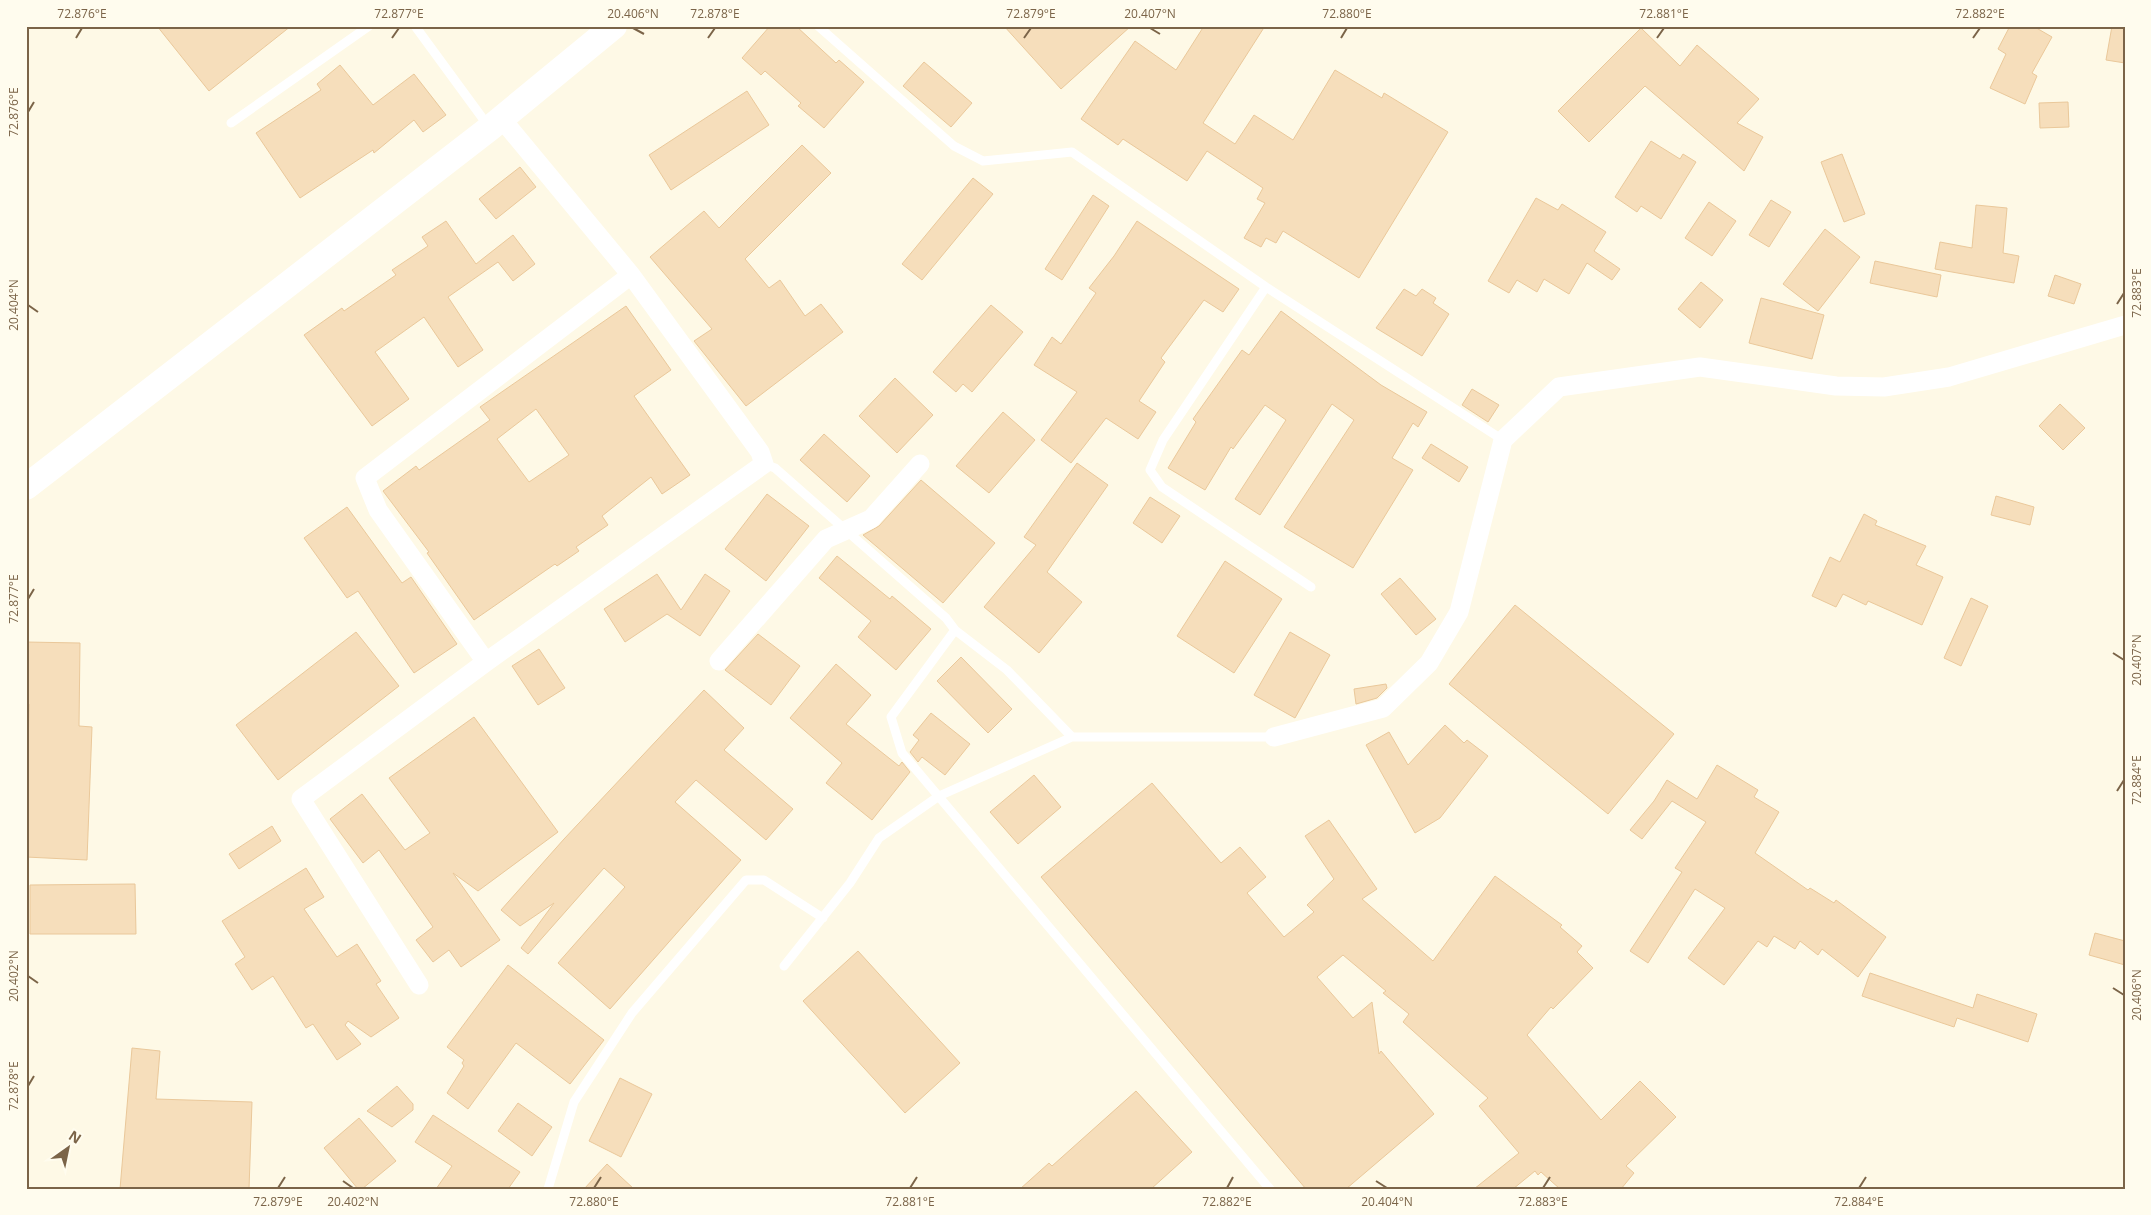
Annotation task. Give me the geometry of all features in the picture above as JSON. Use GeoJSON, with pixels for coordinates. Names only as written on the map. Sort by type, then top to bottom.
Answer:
{"type":"FeatureCollection","features":[{"type":"Feature","properties":{"kind":"street"},"geometry":{"type":"LineString","coordinates":[[26,487],[496,123],[614,26]]}},
{"type":"Feature","properties":{"kind":"street"},"geometry":{"type":"LineString","coordinates":[[419,986],[301,799],[486,662],[764,464],[760,452],[631,275],[496,123]]}},
{"type":"Feature","properties":{"kind":"street"},"geometry":{"type":"LineString","coordinates":[[486,662],[378,510],[365,478],[631,275]]}},
{"type":"Feature","properties":{"kind":"street"},"geometry":{"type":"LineString","coordinates":[[1274,737],[1383,708],[1429,663],[1459,612],[1502,440],[1559,387],[1700,367],[1836,386],[1884,388],[1949,377],[2125,325]]}},
{"type":"Feature","properties":{"kind":"street"},"geometry":{"type":"LineString","coordinates":[[719,661],[826,539],[871,519],[920,464]]}},
{"type":"Feature","properties":{"kind":"lane"},"geometry":{"type":"LineString","coordinates":[[231,123],[369,26]]}},
{"type":"Feature","properties":{"kind":"lane"},"geometry":{"type":"LineString","coordinates":[[416,26],[496,123]]}},
{"type":"Feature","properties":{"kind":"lane"},"geometry":{"type":"LineString","coordinates":[[818,26],[954,146],[983,161],[1072,152],[1266,288],[1502,440]]}},
{"type":"Feature","properties":{"kind":"lane"},"geometry":{"type":"LineString","coordinates":[[1266,288],[1163,440],[1150,470],[1162,486],[1311,586]]}},
{"type":"Feature","properties":{"kind":"lane"},"geometry":{"type":"LineString","coordinates":[[764,464],[775,468],[946,618],[955,630],[1007,670],[1072,737]]}},
{"type":"Feature","properties":{"kind":"lane"},"geometry":{"type":"LineString","coordinates":[[955,630],[892,717],[902,753],[1270,1189]]}},
{"type":"Feature","properties":{"kind":"lane"},"geometry":{"type":"LineString","coordinates":[[784,966],[850,883],[879,838],[939,796],[1072,737],[1274,737]]}},
{"type":"Feature","properties":{"kind":"lane"},"geometry":{"type":"LineString","coordinates":[[548,1189],[574,1102],[632,1013],[746,880],[764,880],[823,918]]}},
{"type":"Feature","properties":{"kind":"building"},"geometry":{"type":"Polygon","coordinates":[[[157,26],[291,26],[209,91],[157,26]]]}},
{"type":"Feature","properties":{"kind":"building"},"geometry":{"type":"Polygon","coordinates":[[[770,26],[796,26],[836,63],[839,60],[864,82],[824,128],[798,106],[801,103],[765,71],[761,75],[742,58],[770,26]]]}},
{"type":"Feature","properties":{"kind":"building"},"geometry":{"type":"Polygon","coordinates":[[[1004,26],[1131,26],[1061,89],[1004,26]]]}},
{"type":"Feature","properties":{"kind":"building"},"geometry":{"type":"Polygon","coordinates":[[[1204,26],[1265,26],[1203,123],[1235,144],[1254,115],[1293,140],[1335,70],[1382,98],[1384,93],[1448,132],[1359,278],[1283,231],[1276,243],[1266,238],[1261,247],[1244,238],[1265,203],[1257,199],[1263,188],[1207,151],[1187,181],[1123,139],[1118,145],[1081,119],[1135,41],[1176,70],[1204,26]]]}},
{"type":"Feature","properties":{"kind":"building"},"geometry":{"type":"Polygon","coordinates":[[[2010,26],[2033,26],[2052,37],[2032,73],[2037,76],[2025,104],[1990,88],[2006,54],[1998,49],[2010,26]]]}},
{"type":"Feature","properties":{"kind":"building"},"geometry":{"type":"Polygon","coordinates":[[[2112,26],[2125,26],[2125,63],[2106,60],[2112,26]]]}},
{"type":"Feature","properties":{"kind":"building"},"geometry":{"type":"Polygon","coordinates":[[[1641,28],[1680,66],[1697,45],[1759,99],[1737,123],[1763,137],[1744,171],[1645,86],[1589,142],[1558,111],[1641,28]]]}},
{"type":"Feature","properties":{"kind":"building"},"geometry":{"type":"Polygon","coordinates":[[[924,62],[972,103],[951,127],[903,86],[924,62]]]}},
{"type":"Feature","properties":{"kind":"building"},"geometry":{"type":"Polygon","coordinates":[[[340,65],[373,105],[414,74],[446,115],[423,132],[414,120],[374,153],[373,150],[300,198],[256,133],[321,90],[317,84],[340,65]]]}},
{"type":"Feature","properties":{"kind":"building"},"geometry":{"type":"Polygon","coordinates":[[[747,91],[769,125],[671,190],[649,155],[747,91]]]}},
{"type":"Feature","properties":{"kind":"building"},"geometry":{"type":"Polygon","coordinates":[[[2068,102],[2069,127],[2040,128],[2039,103],[2068,102]]]}},
{"type":"Feature","properties":{"kind":"building"},"geometry":{"type":"Polygon","coordinates":[[[1651,141],[1680,159],[1683,154],[1696,162],[1661,219],[1641,206],[1637,212],[1615,197],[1651,141]]]}},
{"type":"Feature","properties":{"kind":"building"},"geometry":{"type":"Polygon","coordinates":[[[802,145],[831,173],[745,259],[769,288],[780,280],[805,316],[821,304],[843,332],[746,406],[694,341],[712,329],[650,257],[704,211],[719,228],[802,145]]]}},
{"type":"Feature","properties":{"kind":"building"},"geometry":{"type":"Polygon","coordinates":[[[1842,154],[1865,214],[1844,222],[1821,162],[1842,154]]]}},
{"type":"Feature","properties":{"kind":"building"},"geometry":{"type":"Polygon","coordinates":[[[520,167],[536,187],[496,219],[479,199],[520,167]]]}},
{"type":"Feature","properties":{"kind":"building"},"geometry":{"type":"Polygon","coordinates":[[[973,178],[993,194],[922,280],[902,264],[973,178]]]}},
{"type":"Feature","properties":{"kind":"building"},"geometry":{"type":"Polygon","coordinates":[[[1093,195],[1109,206],[1062,280],[1045,269],[1093,195]]]}},
{"type":"Feature","properties":{"kind":"building"},"geometry":{"type":"Polygon","coordinates":[[[1536,198],[1558,210],[1562,204],[1606,232],[1594,251],[1620,269],[1612,280],[1587,263],[1569,294],[1544,279],[1537,292],[1517,280],[1509,293],[1488,281],[1536,198]]]}},
{"type":"Feature","properties":{"kind":"building"},"geometry":{"type":"Polygon","coordinates":[[[1771,200],[1791,212],[1769,247],[1749,235],[1771,200]]]}},
{"type":"Feature","properties":{"kind":"building"},"geometry":{"type":"Polygon","coordinates":[[[1709,202],[1736,221],[1712,256],[1685,238],[1709,202]]]}},
{"type":"Feature","properties":{"kind":"building"},"geometry":{"type":"Polygon","coordinates":[[[1976,205],[2007,208],[2003,253],[2019,256],[2014,283],[1935,269],[1940,242],[1972,248],[1976,205]]]}},
{"type":"Feature","properties":{"kind":"building"},"geometry":{"type":"Polygon","coordinates":[[[446,221],[476,264],[513,235],[535,264],[513,281],[498,262],[448,297],[483,350],[458,367],[424,317],[375,352],[409,399],[372,426],[304,335],[342,308],[344,311],[396,275],[392,270],[428,246],[422,237],[446,221]]]}},
{"type":"Feature","properties":{"kind":"building"},"geometry":{"type":"Polygon","coordinates":[[[1137,221],[1239,289],[1223,312],[1204,300],[1161,358],[1165,362],[1139,401],[1156,412],[1138,439],[1106,418],[1071,463],[1041,440],[1077,392],[1034,365],[1052,337],[1061,344],[1096,293],[1089,288],[1114,256],[1137,221]]]}},
{"type":"Feature","properties":{"kind":"building"},"geometry":{"type":"Polygon","coordinates":[[[1825,229],[1860,257],[1818,311],[1783,284],[1825,229]]]}},
{"type":"Feature","properties":{"kind":"building"},"geometry":{"type":"Polygon","coordinates":[[[1875,261],[1941,275],[1937,297],[1870,283],[1875,261]]]}},
{"type":"Feature","properties":{"kind":"building"},"geometry":{"type":"Polygon","coordinates":[[[2055,275],[2081,284],[2074,304],[2048,296],[2055,275]]]}},
{"type":"Feature","properties":{"kind":"building"},"geometry":{"type":"Polygon","coordinates":[[[1701,282],[1723,300],[1700,328],[1678,309],[1701,282]]]}},
{"type":"Feature","properties":{"kind":"building"},"geometry":{"type":"Polygon","coordinates":[[[1404,289],[1416,296],[1422,289],[1436,298],[1433,303],[1449,314],[1422,356],[1376,328],[1404,289]]]}},
{"type":"Feature","properties":{"kind":"building"},"geometry":{"type":"Polygon","coordinates":[[[1761,298],[1824,315],[1812,359],[1749,343],[1761,298]]]}},
{"type":"Feature","properties":{"kind":"building"},"geometry":{"type":"Polygon","coordinates":[[[991,305],[1023,332],[972,392],[963,384],[956,392],[933,372],[991,305]]]}},
{"type":"Feature","properties":{"kind":"building"},"geometry":{"type":"Polygon","coordinates":[[[626,306],[671,370],[634,396],[690,475],[662,494],[651,477],[602,516],[608,525],[576,547],[579,551],[557,566],[555,564],[474,620],[427,553],[429,552],[383,491],[416,466],[419,470],[490,420],[480,407],[626,306]],[[536,409],[497,439],[529,482],[569,455],[536,409]]]}},
{"type":"Feature","properties":{"kind":"building"},"geometry":{"type":"Polygon","coordinates":[[[1281,311],[1381,385],[1427,412],[1418,427],[1413,423],[1392,458],[1413,470],[1353,568],[1284,527],[1354,420],[1332,404],[1260,515],[1235,499],[1286,420],[1265,405],[1233,449],[1231,447],[1205,490],[1168,468],[1196,422],[1193,419],[1242,350],[1249,355],[1281,311]]]}},
{"type":"Feature","properties":{"kind":"building"},"geometry":{"type":"Polygon","coordinates":[[[895,378],[933,415],[897,453],[859,416],[895,378]]]}},
{"type":"Feature","properties":{"kind":"building"},"geometry":{"type":"Polygon","coordinates":[[[1472,389],[1499,405],[1488,422],[1462,405],[1472,389]]]}},
{"type":"Feature","properties":{"kind":"building"},"geometry":{"type":"Polygon","coordinates":[[[2060,404],[2085,428],[2063,450],[2039,426],[2060,404]]]}},
{"type":"Feature","properties":{"kind":"building"},"geometry":{"type":"Polygon","coordinates":[[[1003,412],[1035,440],[989,493],[956,466],[1003,412]]]}},
{"type":"Feature","properties":{"kind":"building"},"geometry":{"type":"Polygon","coordinates":[[[824,434],[870,476],[847,502],[800,460],[824,434]]]}},
{"type":"Feature","properties":{"kind":"building"},"geometry":{"type":"Polygon","coordinates":[[[1431,444],[1468,467],[1459,482],[1422,458],[1431,444]]]}},
{"type":"Feature","properties":{"kind":"building"},"geometry":{"type":"Polygon","coordinates":[[[1077,463],[1108,485],[1047,572],[1082,602],[1039,653],[984,607],[1036,545],[1024,537],[1077,463]]]}},
{"type":"Feature","properties":{"kind":"building"},"geometry":{"type":"Polygon","coordinates":[[[921,480],[995,543],[943,603],[863,535],[879,526],[921,480]]]}},
{"type":"Feature","properties":{"kind":"building"},"geometry":{"type":"Polygon","coordinates":[[[767,494],[809,526],[766,581],[725,549],[767,494]]]}},
{"type":"Feature","properties":{"kind":"building"},"geometry":{"type":"Polygon","coordinates":[[[1996,496],[2034,507],[2030,525],[1991,515],[1996,496]]]}},
{"type":"Feature","properties":{"kind":"building"},"geometry":{"type":"Polygon","coordinates":[[[1150,497],[1180,516],[1162,543],[1133,523],[1150,497]]]}},
{"type":"Feature","properties":{"kind":"building"},"geometry":{"type":"Polygon","coordinates":[[[347,507],[402,583],[411,577],[457,644],[414,673],[358,591],[347,598],[304,538],[347,507]]]}},
{"type":"Feature","properties":{"kind":"building"},"geometry":{"type":"Polygon","coordinates":[[[1864,514],[1877,521],[1875,525],[1926,546],[1916,565],[1943,577],[1922,625],[1868,601],[1866,605],[1843,594],[1836,607],[1812,596],[1830,557],[1840,562],[1864,514]]]}},
{"type":"Feature","properties":{"kind":"building"},"geometry":{"type":"Polygon","coordinates":[[[837,556],[890,599],[892,596],[931,629],[896,670],[858,637],[871,621],[819,578],[837,556]]]}},
{"type":"Feature","properties":{"kind":"building"},"geometry":{"type":"Polygon","coordinates":[[[1225,561],[1282,599],[1234,673],[1177,636],[1225,561]]]}},
{"type":"Feature","properties":{"kind":"building"},"geometry":{"type":"Polygon","coordinates":[[[657,574],[681,610],[705,574],[730,591],[700,636],[667,614],[625,642],[604,609],[657,574]]]}},
{"type":"Feature","properties":{"kind":"building"},"geometry":{"type":"Polygon","coordinates":[[[1400,578],[1436,619],[1416,635],[1381,594],[1400,578]]]}},
{"type":"Feature","properties":{"kind":"building"},"geometry":{"type":"Polygon","coordinates":[[[1971,598],[1988,606],[1961,666],[1944,658],[1971,598]]]}},
{"type":"Feature","properties":{"kind":"building"},"geometry":{"type":"Polygon","coordinates":[[[1515,605],[1674,734],[1608,814],[1449,684],[1515,605]]]}},
{"type":"Feature","properties":{"kind":"building"},"geometry":{"type":"Polygon","coordinates":[[[356,632],[399,686],[278,780],[236,725],[356,632]]]}},
{"type":"Feature","properties":{"kind":"building"},"geometry":{"type":"Polygon","coordinates":[[[1290,632],[1330,655],[1295,718],[1254,695],[1290,632]]]}},
{"type":"Feature","properties":{"kind":"building"},"geometry":{"type":"Polygon","coordinates":[[[758,634],[800,666],[771,705],[725,670],[758,634]]]}},
{"type":"Feature","properties":{"kind":"building"},"geometry":{"type":"Polygon","coordinates":[[[26,642],[80,643],[79,726],[92,727],[87,860],[26,857],[29,704],[26,704],[26,642]]]}},
{"type":"Feature","properties":{"kind":"building"},"geometry":{"type":"Polygon","coordinates":[[[539,649],[565,688],[538,705],[512,666],[539,649]]]}},
{"type":"Feature","properties":{"kind":"building"},"geometry":{"type":"Polygon","coordinates":[[[961,657],[1012,709],[988,733],[937,681],[961,657]]]}},
{"type":"Feature","properties":{"kind":"building"},"geometry":{"type":"Polygon","coordinates":[[[836,664],[871,695],[846,724],[899,766],[902,762],[910,772],[872,820],[826,783],[842,763],[790,718],[836,664]]]}},
{"type":"Feature","properties":{"kind":"building"},"geometry":{"type":"Polygon","coordinates":[[[1386,684],[1387,688],[1377,698],[1356,704],[1354,689],[1386,684]]]}},
{"type":"Feature","properties":{"kind":"building"},"geometry":{"type":"Polygon","coordinates":[[[704,690],[744,728],[724,750],[793,809],[766,840],[696,780],[675,802],[741,860],[610,1009],[558,963],[625,887],[604,868],[528,954],[521,948],[554,903],[520,926],[501,910],[564,839],[704,690]]]}},
{"type":"Feature","properties":{"kind":"building"},"geometry":{"type":"Polygon","coordinates":[[[931,713],[970,744],[945,775],[922,757],[918,762],[910,752],[919,740],[913,735],[931,713]]]}},
{"type":"Feature","properties":{"kind":"building"},"geometry":{"type":"Polygon","coordinates":[[[474,717],[558,832],[478,891],[453,873],[500,940],[461,967],[449,950],[433,962],[416,940],[433,927],[379,850],[363,863],[330,819],[362,794],[405,850],[430,833],[389,778],[474,717]]]}},
{"type":"Feature","properties":{"kind":"building"},"geometry":{"type":"Polygon","coordinates":[[[1445,725],[1464,743],[1467,740],[1488,756],[1440,818],[1415,833],[1366,745],[1389,732],[1408,765],[1445,725]]]}},
{"type":"Feature","properties":{"kind":"building"},"geometry":{"type":"Polygon","coordinates":[[[1717,765],[1758,790],[1754,797],[1779,812],[1755,853],[1808,890],[1810,888],[1834,903],[1836,900],[1886,937],[1858,977],[1822,949],[1818,955],[1800,941],[1795,949],[1774,936],[1767,947],[1758,941],[1724,985],[1688,958],[1725,908],[1695,889],[1648,963],[1630,951],[1682,872],[1675,868],[1706,822],[1672,801],[1642,839],[1630,830],[1654,801],[1667,780],[1697,799],[1717,765]]]}},
{"type":"Feature","properties":{"kind":"building"},"geometry":{"type":"Polygon","coordinates":[[[1034,775],[1061,807],[1018,844],[990,812],[1034,775]]]}},
{"type":"Feature","properties":{"kind":"building"},"geometry":{"type":"Polygon","coordinates":[[[1152,783],[1221,863],[1240,847],[1266,877],[1247,893],[1284,937],[1314,912],[1307,905],[1334,879],[1305,836],[1329,820],[1377,889],[1362,899],[1433,961],[1495,876],[1562,925],[1560,927],[1582,946],[1577,952],[1593,968],[1553,1009],[1551,1007],[1527,1035],[1601,1120],[1640,1081],[1676,1117],[1626,1166],[1634,1173],[1621,1189],[1560,1189],[1541,1172],[1538,1175],[1535,1171],[1513,1189],[1474,1189],[1519,1153],[1479,1106],[1488,1098],[1403,1022],[1409,1014],[1383,993],[1386,991],[1343,955],[1317,977],[1353,1018],[1372,1002],[1379,1054],[1381,1051],[1434,1114],[1346,1189],[1306,1189],[1041,877],[1152,783]]]}},
{"type":"Feature","properties":{"kind":"building"},"geometry":{"type":"Polygon","coordinates":[[[272,826],[281,841],[239,869],[229,854],[272,826]]]}},
{"type":"Feature","properties":{"kind":"building"},"geometry":{"type":"Polygon","coordinates":[[[306,868],[324,897],[304,909],[337,957],[357,944],[381,981],[376,984],[399,1018],[371,1037],[348,1021],[345,1025],[361,1044],[337,1060],[313,1024],[306,1028],[273,976],[252,990],[235,964],[245,957],[222,921],[306,868]]]}},
{"type":"Feature","properties":{"kind":"building"},"geometry":{"type":"Polygon","coordinates":[[[135,884],[136,934],[30,934],[30,885],[135,884]]]}},
{"type":"Feature","properties":{"kind":"building"},"geometry":{"type":"Polygon","coordinates":[[[2095,933],[2125,941],[2125,965],[2089,955],[2095,933]]]}},
{"type":"Feature","properties":{"kind":"building"},"geometry":{"type":"Polygon","coordinates":[[[858,951],[960,1063],[905,1113],[803,1001],[858,951]]]}},
{"type":"Feature","properties":{"kind":"building"},"geometry":{"type":"Polygon","coordinates":[[[508,965],[604,1040],[570,1084],[516,1043],[468,1109],[447,1093],[464,1066],[462,1063],[464,1060],[447,1047],[508,965]]]}},
{"type":"Feature","properties":{"kind":"building"},"geometry":{"type":"Polygon","coordinates":[[[1870,973],[1973,1008],[1977,994],[2037,1014],[2028,1042],[1957,1018],[1954,1027],[1862,996],[1870,973]]]}},
{"type":"Feature","properties":{"kind":"building"},"geometry":{"type":"Polygon","coordinates":[[[132,1048],[160,1051],[156,1099],[252,1102],[249,1189],[120,1189],[132,1048]]]}},
{"type":"Feature","properties":{"kind":"building"},"geometry":{"type":"Polygon","coordinates":[[[620,1078],[652,1094],[621,1157],[589,1141],[620,1078]]]}},
{"type":"Feature","properties":{"kind":"building"},"geometry":{"type":"Polygon","coordinates":[[[397,1086],[413,1104],[413,1110],[392,1127],[367,1111],[397,1086]]]}},
{"type":"Feature","properties":{"kind":"building"},"geometry":{"type":"Polygon","coordinates":[[[1136,1091],[1192,1152],[1151,1189],[1020,1189],[1049,1163],[1052,1166],[1136,1091]]]}},
{"type":"Feature","properties":{"kind":"building"},"geometry":{"type":"Polygon","coordinates":[[[518,1103],[552,1127],[532,1156],[498,1131],[518,1103]]]}},
{"type":"Feature","properties":{"kind":"building"},"geometry":{"type":"Polygon","coordinates":[[[433,1115],[520,1172],[508,1189],[436,1189],[452,1166],[415,1142],[433,1115]]]}},
{"type":"Feature","properties":{"kind":"building"},"geometry":{"type":"Polygon","coordinates":[[[359,1118],[396,1161],[362,1189],[358,1189],[324,1148],[359,1118]]]}},
{"type":"Feature","properties":{"kind":"building"},"geometry":{"type":"Polygon","coordinates":[[[607,1164],[634,1189],[584,1189],[607,1164]]]}}]}
